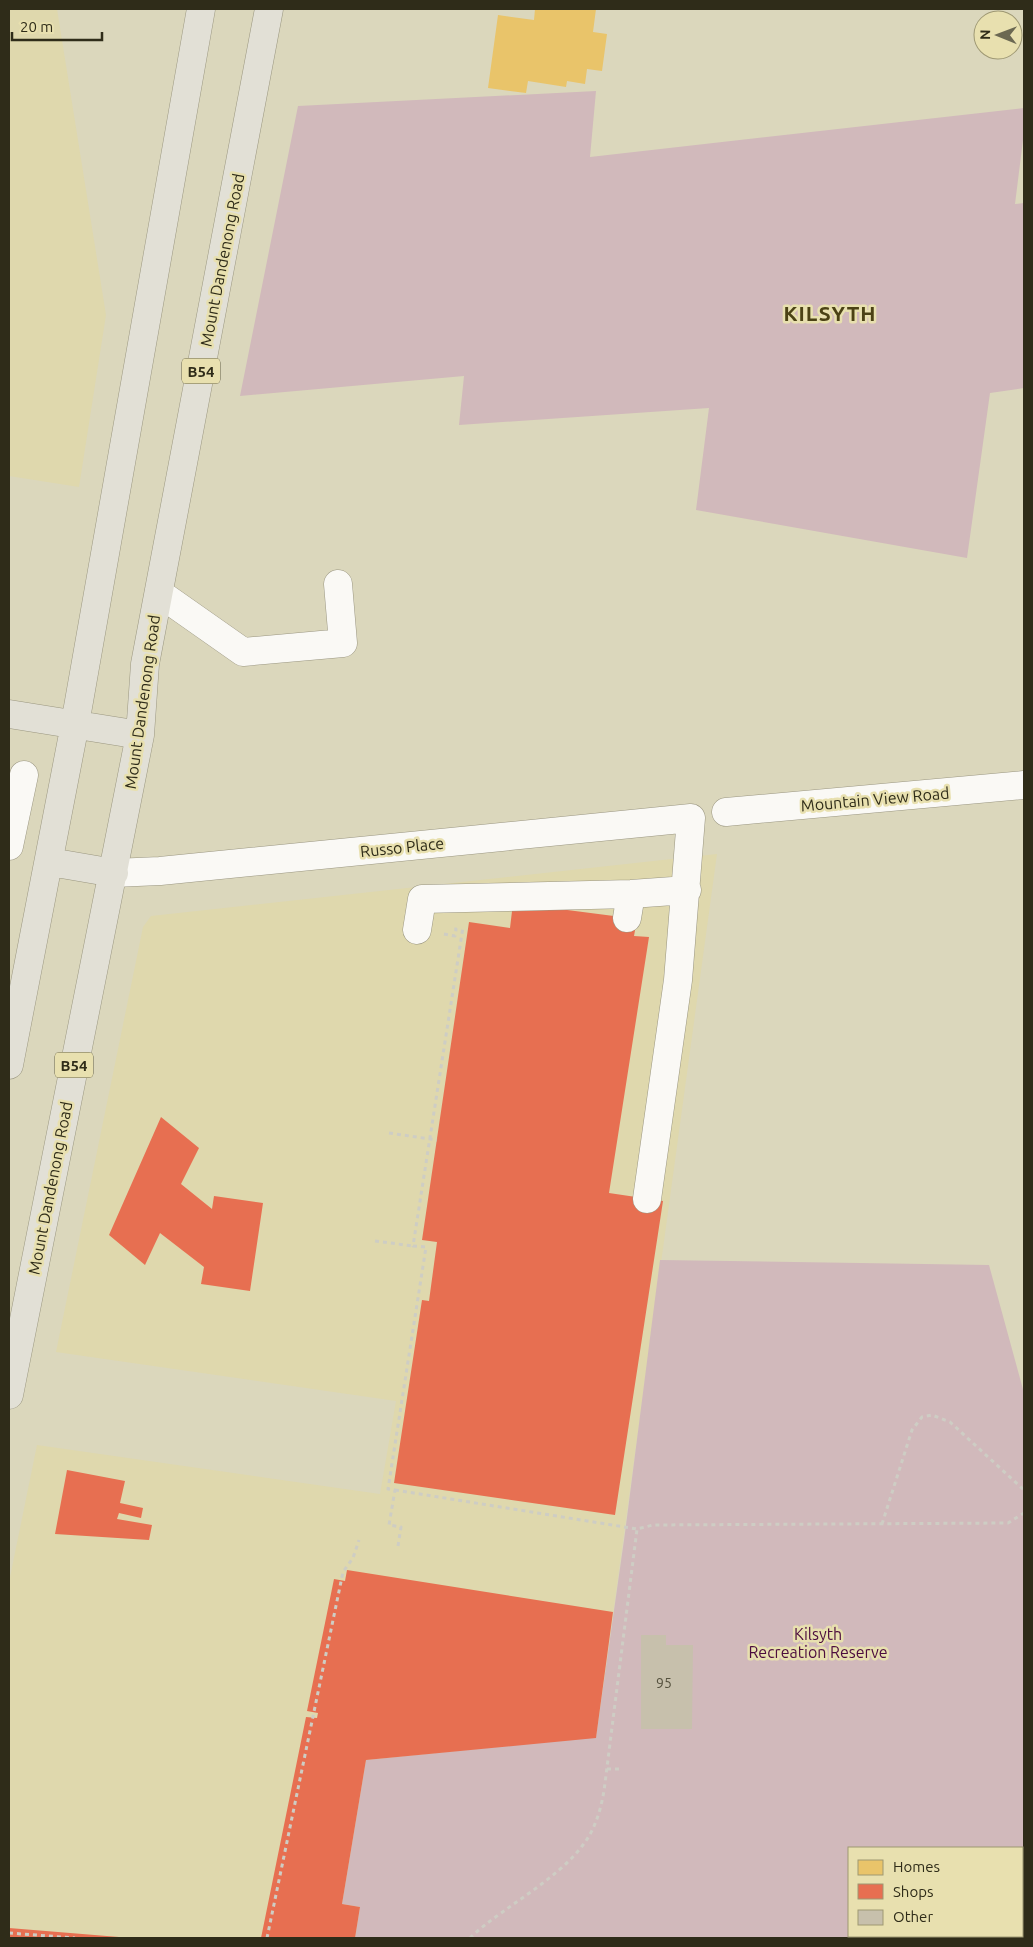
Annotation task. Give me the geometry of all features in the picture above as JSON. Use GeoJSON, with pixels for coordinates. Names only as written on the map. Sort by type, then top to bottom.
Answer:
{"type":"FeatureCollection","features":[{"type":"Feature","properties":{"kind":"main road"},"geometry":{"type":"LineString","coordinates":[[9,1065],[76,724],[201,9]]}},
{"type":"Feature","properties":{"kind":"main road","name":"Mount Dandenong Road"},"geometry":{"type":"LineString","coordinates":[[9,1395],[140,735],[145,664],[270,9]]}},
{"type":"Feature","properties":{"kind":"main road"},"geometry":{"type":"LineString","coordinates":[[9,714],[140,735]]}},
{"type":"Feature","properties":{"kind":"main road"},"geometry":{"type":"LineString","coordinates":[[50,862],[114,873]]}},
{"type":"Feature","properties":{"kind":"street"},"geometry":{"type":"LineString","coordinates":[[159,592],[244,652],[342,643],[338,584]]}},
{"type":"Feature","properties":{"kind":"street"},"geometry":{"type":"LineString","coordinates":[[9,846],[24,775]]}},
{"type":"Feature","properties":{"kind":"street","name":"Mountain View Road"},"geometry":{"type":"LineString","coordinates":[[726,812],[1024,785]]}},
{"type":"Feature","properties":{"kind":"street","name":"Russo Place"},"geometry":{"type":"LineString","coordinates":[[114,873],[160,872],[691,818],[687,890]]}},
{"type":"Feature","properties":{"kind":"street"},"geometry":{"type":"LineString","coordinates":[[417,930],[422,899],[629,906],[687,890],[678,980],[647,1199]]}},
{"type":"Feature","properties":{"kind":"path"},"geometry":{"type":"LineString","coordinates":[[413,1246],[464,918]]}},
{"type":"Feature","properties":{"kind":"path"},"geometry":{"type":"LineString","coordinates":[[417,930],[455,936],[456,929],[449,928]]}},
{"type":"Feature","properties":{"kind":"path"},"geometry":{"type":"LineString","coordinates":[[389,1133],[437,1140]]}},
{"type":"Feature","properties":{"kind":"path"},"geometry":{"type":"LineString","coordinates":[[375,1241],[426,1247],[388,1489],[637,1529],[653,1525],[1008,1522],[1024,1513]]}},
{"type":"Feature","properties":{"kind":"path"},"geometry":{"type":"LineString","coordinates":[[882,1524],[912,1430],[922,1417],[932,1415],[950,1422],[1024,1490]]}},
{"type":"Feature","properties":{"kind":"path"},"geometry":{"type":"LineString","coordinates":[[395,1490],[388,1525],[401,1527],[398,1546]]}},
{"type":"Feature","properties":{"kind":"path"},"geometry":{"type":"LineString","coordinates":[[470,1938],[554,1875],[577,1852],[596,1823],[607,1769],[637,1529]]}},
{"type":"Feature","properties":{"kind":"path"},"geometry":{"type":"LineString","coordinates":[[267,1938],[343,1572],[354,1558],[359,1540]]}},
{"type":"Feature","properties":{"kind":"path"},"geometry":{"type":"LineString","coordinates":[[607,1769],[624,1769]]}},
{"type":"Feature","properties":{"kind":"path"},"geometry":{"type":"LineString","coordinates":[[9,1933],[75,1938]]}},
{"type":"Feature","properties":{"kind":"shaded area"},"geometry":{"type":"Polygon","coordinates":[[[9,9],[57,9],[106,315],[79,487],[9,476],[9,9]]]}},
{"type":"Feature","properties":{"kind":"shaded area"},"geometry":{"type":"Polygon","coordinates":[[[717,854],[596,1738],[366,1760],[342,1904],[360,1907],[355,1938],[9,1938],[9,1582],[37,1445],[380,1494],[396,1401],[56,1352],[143,927],[151,916],[717,854]]]}},
{"type":"Feature","properties":{"kind":"green space"},"geometry":{"type":"Polygon","coordinates":[[[596,91],[590,157],[1024,108],[1024,132],[1015,204],[1024,203],[1024,388],[990,393],[967,558],[696,510],[709,408],[459,425],[464,376],[240,396],[298,106],[596,91]]]}},
{"type":"Feature","properties":{"kind":"green space","name":"Kilsyth Recreation Reserve"},"geometry":{"type":"Polygon","coordinates":[[[660,1260],[989,1265],[1024,1393],[1024,1938],[355,1938],[360,1907],[342,1904],[366,1760],[596,1737],[625,1533],[660,1260]]]}},
{"type":"Feature","properties":{"kind":"building: Homes"},"geometry":{"type":"Polygon","coordinates":[[[535,9],[596,9],[593,32],[607,34],[602,71],[587,69],[585,84],[567,81],[566,87],[528,81],[526,93],[488,88],[498,15],[534,20],[535,9]]]}},
{"type":"Feature","properties":{"kind":"building: Shops"},"geometry":{"type":"Polygon","coordinates":[[[513,903],[637,919],[634,936],[649,937],[609,1193],[663,1201],[615,1515],[394,1483],[422,1300],[429,1301],[437,1242],[422,1240],[469,922],[510,928],[513,903]]]}},
{"type":"Feature","properties":{"kind":"building: Shops"},"geometry":{"type":"Polygon","coordinates":[[[161,1117],[199,1148],[181,1184],[212,1209],[214,1196],[263,1203],[250,1291],[201,1284],[204,1267],[160,1233],[145,1265],[109,1235],[161,1117]]]}},
{"type":"Feature","properties":{"kind":"building: Shops"},"geometry":{"type":"Polygon","coordinates":[[[67,1470],[125,1481],[120,1503],[143,1508],[141,1518],[119,1513],[117,1519],[152,1525],[149,1540],[55,1534],[67,1470]]]}},
{"type":"Feature","properties":{"kind":"building: Shops"},"geometry":{"type":"Polygon","coordinates":[[[347,1570],[613,1612],[596,1738],[366,1760],[342,1904],[360,1907],[355,1938],[261,1938],[306,1717],[317,1718],[318,1713],[307,1711],[334,1579],[345,1581],[347,1570]]]}},
{"type":"Feature","properties":{"kind":"building: Shops"},"geometry":{"type":"Polygon","coordinates":[[[9,1928],[119,1937],[9,1938],[9,1928]]]}},
{"type":"Feature","properties":{"kind":"building: Other"},"geometry":{"type":"Polygon","coordinates":[[[641,1635],[666,1635],[666,1645],[693,1645],[692,1729],[641,1729],[641,1635]]]}},
{"type":"Feature","properties":{"kind":"district","name":"KILSYTH"},"geometry":{"type":"Point","coordinates":[830,313]}}]}
